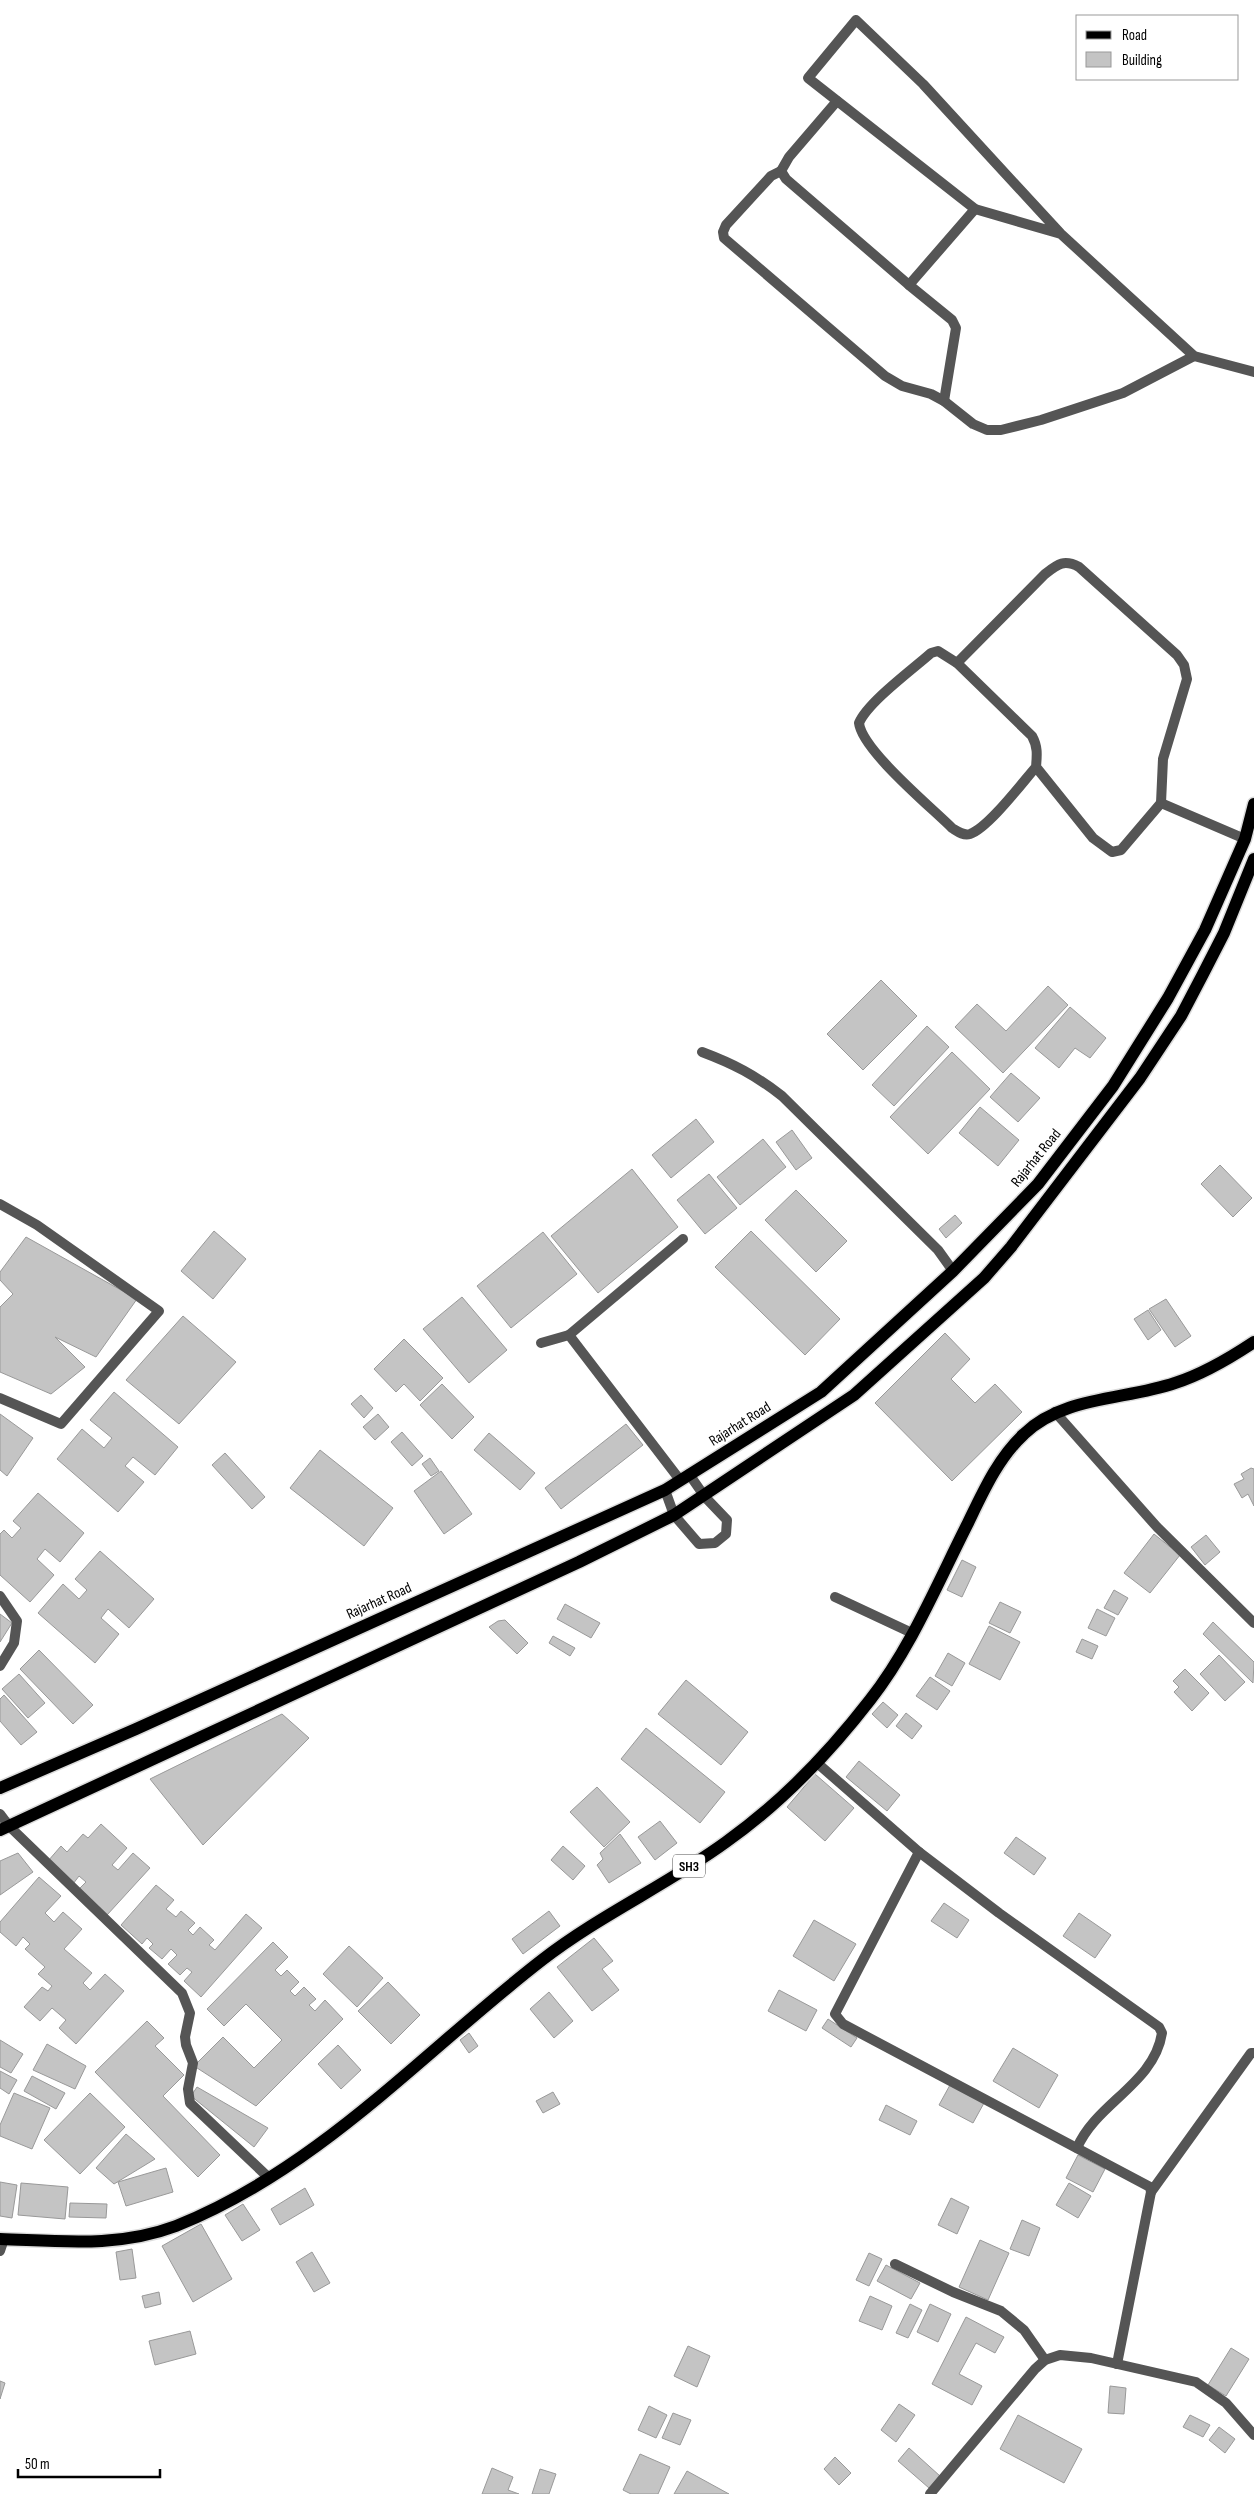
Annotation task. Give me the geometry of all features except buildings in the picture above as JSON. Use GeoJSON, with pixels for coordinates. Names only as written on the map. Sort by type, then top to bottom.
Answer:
{"type":"FeatureCollection","features":[{"type":"Feature","properties":{"kind":"main road","name":"Rajarhat Road"},"geometry":{"type":"LineString","coordinates":[[0,1788],[136,1729],[665,1490],[821,1392],[953,1271],[1038,1184],[1113,1086],[1168,998],[1205,930],[1245,839],[1254,804]]}},
{"type":"Feature","properties":{"kind":"main road"},"geometry":{"type":"LineString","coordinates":[[4,1828],[543,1579],[674,1515],[705,1497],[854,1395],[984,1278],[1006,1253],[1140,1078],[1182,1016],[1224,933],[1254,859]]}},
{"type":"Feature","properties":{"kind":"main road","name":"SH3"},"geometry":{"type":"LineString","coordinates":[[2,2243],[78,2244],[117,2241],[140,2237],[173,2227],[206,2212],[269,2178],[336,2132],[544,1958],[590,1926],[726,1842],[767,1809],[816,1762],[874,1696],[912,1633],[988,1482],[1006,1454],[1022,1435],[1055,1412],[1175,1383],[1204,1371],[1254,1342]]}},
{"type":"Feature","properties":{"kind":"street"},"geometry":{"type":"LineString","coordinates":[[1061,234],[975,209],[808,78],[856,20],[923,84],[1061,234],[1194,356],[1254,372]]}},
{"type":"Feature","properties":{"kind":"street"},"geometry":{"type":"LineString","coordinates":[[837,101],[789,157],[781,171],[771,176],[726,225],[723,232],[724,238],[885,376],[902,386],[931,394],[944,401],[973,424],[987,430],[1001,430],[1041,420],[1123,393],[1194,356]]}},
{"type":"Feature","properties":{"kind":"street"},"geometry":{"type":"LineString","coordinates":[[781,171],[786,179],[952,320],[956,328],[944,401]]}},
{"type":"Feature","properties":{"kind":"street"},"geometry":{"type":"LineString","coordinates":[[909,285],[975,209]]}},
{"type":"Feature","properties":{"kind":"street"},"geometry":{"type":"LineString","coordinates":[[957,663],[1045,574],[1061,562],[1070,562],[1079,567],[1177,655],[1184,665],[1187,679],[1163,758],[1161,803],[1121,850],[1112,852],[1093,838],[1036,767]]}},
{"type":"Feature","properties":{"kind":"street"},"geometry":{"type":"LineString","coordinates":[[938,651],[957,663],[1032,736],[1036,743],[1036,767],[992,817],[968,834],[952,828],[882,760],[864,737],[859,723],[862,716],[931,653],[938,651]]}},
{"type":"Feature","properties":{"kind":"street"},"geometry":{"type":"LineString","coordinates":[[1161,803],[1245,839]]}},
{"type":"Feature","properties":{"kind":"street"},"geometry":{"type":"LineString","coordinates":[[702,1052],[740,1066],[757,1076],[782,1096],[938,1250],[953,1271]]}},
{"type":"Feature","properties":{"kind":"street"},"geometry":{"type":"LineString","coordinates":[[0,1204],[37,1224],[159,1311],[61,1424],[0,1398]]}},
{"type":"Feature","properties":{"kind":"street"},"geometry":{"type":"LineString","coordinates":[[541,1342],[569,1335],[683,1240]]}},
{"type":"Feature","properties":{"kind":"street"},"geometry":{"type":"LineString","coordinates":[[569,1335],[685,1477],[727,1520],[726,1534],[715,1543],[699,1544],[674,1515],[665,1490]]}},
{"type":"Feature","properties":{"kind":"street"},"geometry":{"type":"LineString","coordinates":[[1055,1412],[1156,1527],[1254,1623]]}},
{"type":"Feature","properties":{"kind":"street"},"geometry":{"type":"LineString","coordinates":[[0,1596],[17,1621],[14,1643],[0,1666]]}},
{"type":"Feature","properties":{"kind":"street"},"geometry":{"type":"LineString","coordinates":[[835,1597],[912,1633]]}},
{"type":"Feature","properties":{"kind":"street"},"geometry":{"type":"LineString","coordinates":[[816,1762],[919,1852],[999,1913],[1160,2027],[1162,2033],[1155,2058],[1145,2071],[1086,2129],[1077,2148]]}},
{"type":"Feature","properties":{"kind":"street"},"geometry":{"type":"LineString","coordinates":[[0,1814],[4,1828],[182,1993],[190,2013],[185,2038],[193,2064],[188,2089],[190,2103],[269,2178]]}},
{"type":"Feature","properties":{"kind":"street"},"geometry":{"type":"LineString","coordinates":[[919,1852],[837,2007],[835,2014],[838,2020],[842,2024],[1147,2185],[1151,2192]]}},
{"type":"Feature","properties":{"kind":"street"},"geometry":{"type":"LineString","coordinates":[[1117,2364],[1151,2192],[1251,2054],[1254,2053]]}},
{"type":"Feature","properties":{"kind":"street"},"geometry":{"type":"LineString","coordinates":[[895,2264],[953,2292],[1002,2311],[1024,2330],[1045,2360]]}},
{"type":"Feature","properties":{"kind":"street"},"geometry":{"type":"LineString","coordinates":[[930,2494],[1045,2360],[1060,2355],[1091,2358],[1196,2382],[1226,2403],[1254,2435]]}}]}
